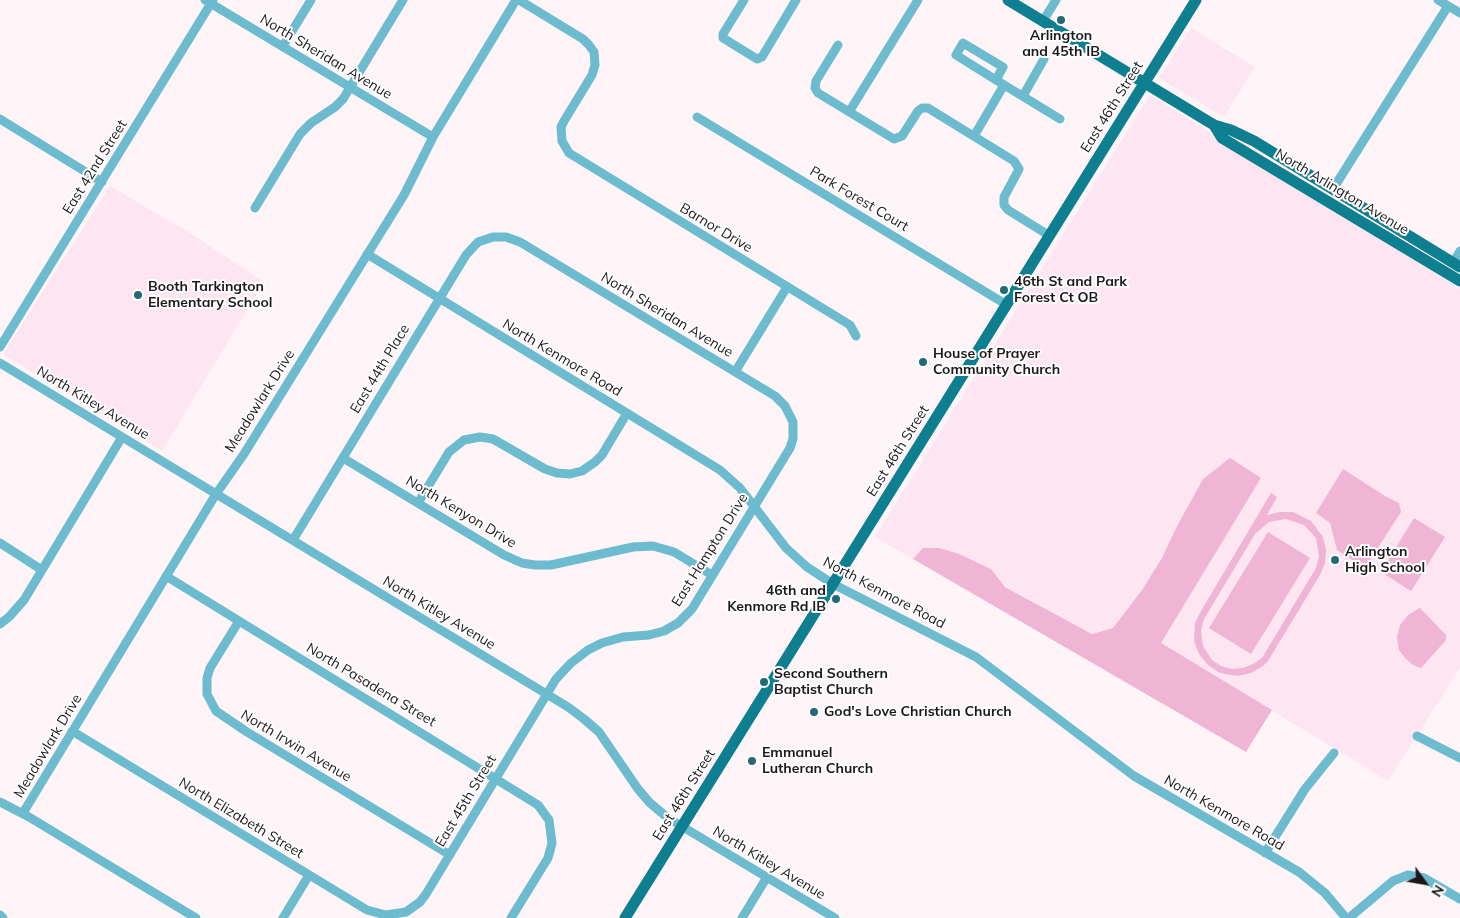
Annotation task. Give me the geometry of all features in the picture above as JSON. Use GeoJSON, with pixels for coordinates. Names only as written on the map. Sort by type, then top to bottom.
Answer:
{"type":"FeatureCollection","features":[{"type":"Feature","properties":{"kind":"main road","name":"North Arlington Avenue"},"geometry":{"type":"LineString","coordinates":[[1008,0],[1214,125],[1231,130],[1254,141],[1456,265]]}},
{"type":"Feature","properties":{"kind":"main road","name":"East 46th Street"},"geometry":{"type":"LineString","coordinates":[[625,918],[1196,0]]}},
{"type":"Feature","properties":{"kind":"main road","name":"North Arlington Avenue"},"geometry":{"type":"LineString","coordinates":[[1214,125],[1222,138],[1460,281]]}},
{"type":"Feature","properties":{"kind":"street"},"geometry":{"type":"LineString","coordinates":[[283,46],[311,0]]}},
{"type":"Feature","properties":{"kind":"street"},"geometry":{"type":"LineString","coordinates":[[254,208],[300,134],[311,123],[336,107],[343,99],[403,0]]}},
{"type":"Feature","properties":{"kind":"street","name":"Barnor Drive"},"geometry":{"type":"LineString","coordinates":[[518,0],[583,39],[592,48],[595,56],[592,75],[564,121],[561,130],[562,141],[566,150],[572,156],[850,325],[856,336]]}},
{"type":"Feature","properties":{"kind":"street","name":"Meadowlark Drive"},"geometry":{"type":"LineString","coordinates":[[23,813],[216,494],[244,454],[404,195],[433,137],[518,0]]}},
{"type":"Feature","properties":{"kind":"street"},"geometry":{"type":"LineString","coordinates":[[744,0],[723,34],[723,38],[758,59],[762,57],[796,0]]}},
{"type":"Feature","properties":{"kind":"street"},"geometry":{"type":"LineString","coordinates":[[849,112],[918,0]]}},
{"type":"Feature","properties":{"kind":"street"},"geometry":{"type":"LineString","coordinates":[[1043,21],[1056,0]]}},
{"type":"Feature","properties":{"kind":"street"},"geometry":{"type":"LineString","coordinates":[[1438,0],[1460,13]]}},
{"type":"Feature","properties":{"kind":"street","name":"North Sheridan Avenue"},"geometry":{"type":"LineString","coordinates":[[210,1],[433,137]]}},
{"type":"Feature","properties":{"kind":"street","name":"East 42nd Street"},"geometry":{"type":"LineString","coordinates":[[0,347],[102,182],[210,1]]}},
{"type":"Feature","properties":{"kind":"street"},"geometry":{"type":"LineString","coordinates":[[1333,188],[1448,6]]}},
{"type":"Feature","properties":{"kind":"street"},"geometry":{"type":"LineString","coordinates":[[974,136],[1000,82],[1003,67],[963,43],[956,55],[1000,82],[1023,96],[1060,119]]}},
{"type":"Feature","properties":{"kind":"street"},"geometry":{"type":"LineString","coordinates":[[838,45],[816,81],[815,88],[820,94],[894,139],[902,136],[918,110],[927,108],[974,136],[1014,161],[1018,166],[1018,174],[1004,197],[1003,204],[1006,208],[1050,236]]}},
{"type":"Feature","properties":{"kind":"street"},"geometry":{"type":"LineString","coordinates":[[1023,96],[1044,59]]}},
{"type":"Feature","properties":{"kind":"street","name":"Park Forest Court"},"geometry":{"type":"LineString","coordinates":[[697,117],[1007,304]]}},
{"type":"Feature","properties":{"kind":"street"},"geometry":{"type":"LineString","coordinates":[[0,119],[102,182]]}},
{"type":"Feature","properties":{"kind":"street","name":"North Sheridan Avenue"},"geometry":{"type":"LineString","coordinates":[[509,237],[780,400],[791,416],[794,432]]}},
{"type":"Feature","properties":{"kind":"street","name":"East 44th Place"},"geometry":{"type":"LineString","coordinates":[[292,540],[466,255],[473,246],[484,239],[509,237]]}},
{"type":"Feature","properties":{"kind":"street"},"geometry":{"type":"LineString","coordinates":[[1456,265],[1460,251]]}},
{"type":"Feature","properties":{"kind":"street","name":"North Kenmore Road"},"geometry":{"type":"LineString","coordinates":[[367,254],[726,474],[740,488],[780,541],[810,569],[833,584],[976,657],[1134,776],[1266,852],[1312,882],[1347,918]]}},
{"type":"Feature","properties":{"kind":"street"},"geometry":{"type":"LineString","coordinates":[[735,372],[787,287]]}},
{"type":"Feature","properties":{"kind":"street","name":"North Kitley Avenue"},"geometry":{"type":"LineString","coordinates":[[0,362],[579,715],[609,745],[640,792],[668,818],[835,918]]}},
{"type":"Feature","properties":{"kind":"street"},"geometry":{"type":"LineString","coordinates":[[418,503],[449,452],[464,440],[480,437],[490,438],[544,469],[570,474],[582,471],[602,455],[627,413]]}},
{"type":"Feature","properties":{"kind":"street","name":"East Hampton Drive"},"geometry":{"type":"LineString","coordinates":[[547,695],[570,663],[588,650],[617,638],[658,633],[676,624],[692,609],[790,448],[794,432]]}},
{"type":"Feature","properties":{"kind":"street"},"geometry":{"type":"LineString","coordinates":[[0,624],[20,605],[122,437]]}},
{"type":"Feature","properties":{"kind":"street","name":"North Kenyon Drive"},"geometry":{"type":"LineString","coordinates":[[343,458],[504,555],[522,563],[535,566],[551,566],[633,547],[652,546],[674,552],[712,576]]}},
{"type":"Feature","properties":{"kind":"street"},"geometry":{"type":"LineString","coordinates":[[0,543],[42,570]]}},
{"type":"Feature","properties":{"kind":"street","name":"North Pasadena Street"},"geometry":{"type":"LineString","coordinates":[[166,576],[538,805],[547,815],[551,826],[552,843],[548,858],[511,918]]}},
{"type":"Feature","properties":{"kind":"street","name":"North Irwin Avenue"},"geometry":{"type":"LineString","coordinates":[[239,621],[208,673],[206,683],[207,694],[216,711],[247,732],[450,855]]}},
{"type":"Feature","properties":{"kind":"street","name":"East 45th Street"},"geometry":{"type":"LineString","coordinates":[[400,914],[412,908],[424,897],[547,695]]}},
{"type":"Feature","properties":{"kind":"street","name":"North Elizabeth Street"},"geometry":{"type":"LineString","coordinates":[[72,731],[370,912],[386,915],[400,914]]}},
{"type":"Feature","properties":{"kind":"street"},"geometry":{"type":"LineString","coordinates":[[1417,736],[1460,758]]}},
{"type":"Feature","properties":{"kind":"street"},"geometry":{"type":"LineString","coordinates":[[1266,852],[1305,789],[1334,753]]}},
{"type":"Feature","properties":{"kind":"street"},"geometry":{"type":"LineString","coordinates":[[0,802],[23,813],[196,918]]}},
{"type":"Feature","properties":{"kind":"street"},"geometry":{"type":"LineString","coordinates":[[283,918],[309,875]]}},
{"type":"Feature","properties":{"kind":"street"},"geometry":{"type":"LineString","coordinates":[[1347,918],[1392,881],[1408,875],[1424,878],[1460,899]]}},
{"type":"Feature","properties":{"kind":"street"},"geometry":{"type":"LineString","coordinates":[[742,918],[767,877]]}},
{"type":"Feature","properties":{"kind":"street"},"geometry":{"type":"LineString","coordinates":[[0,915],[3,918]]}},
{"type":"Feature","properties":{"kind":"shaded area"},"geometry":{"type":"Polygon","coordinates":[[[1191,28],[1255,67],[1224,117],[1159,78],[1191,28]]]}},
{"type":"Feature","properties":{"kind":"shaded area"},"geometry":{"type":"Polygon","coordinates":[[[1150,95],[1460,289],[1460,668],[1388,781],[1161,643],[1261,478],[1230,459],[1203,479],[1162,558],[1142,590],[1113,628],[1092,634],[1005,586],[991,569],[923,548],[913,559],[875,537],[1150,95]]]}},
{"type":"Feature","properties":{"kind":"shaded area"},"geometry":{"type":"Polygon","coordinates":[[[110,186],[185,230],[264,282],[162,451],[3,354],[110,186]]]}},
{"type":"Feature","properties":{"kind":"shaded area"},"geometry":{"type":"Polygon","coordinates":[[[1230,458],[1261,478],[1161,643],[1272,710],[1246,752],[913,559],[923,548],[939,548],[959,554],[991,569],[1005,587],[1092,634],[1113,628],[1142,590],[1162,558],[1203,479],[1230,458]]]}},
{"type":"Feature","properties":{"kind":"shaded area"},"geometry":{"type":"Polygon","coordinates":[[[1343,469],[1399,503],[1401,512],[1365,568],[1337,550],[1330,523],[1316,513],[1343,469]]]}},
{"type":"Feature","properties":{"kind":"shaded area"},"geometry":{"type":"Polygon","coordinates":[[[1271,493],[1277,497],[1267,515],[1293,512],[1311,521],[1323,537],[1326,550],[1325,563],[1320,575],[1268,661],[1263,666],[1251,673],[1238,676],[1218,672],[1207,664],[1199,654],[1194,641],[1195,623],[1271,493]],[[1286,519],[1269,522],[1255,534],[1204,619],[1201,630],[1203,646],[1212,660],[1221,666],[1232,669],[1243,668],[1262,658],[1316,568],[1319,556],[1316,538],[1304,525],[1286,519]]]}},
{"type":"Feature","properties":{"kind":"shaded area"},"geometry":{"type":"Polygon","coordinates":[[[1414,518],[1445,537],[1411,591],[1381,572],[1414,518]]]}},
{"type":"Feature","properties":{"kind":"shaded area"},"geometry":{"type":"Polygon","coordinates":[[[1268,532],[1310,558],[1251,654],[1209,628],[1268,532]]]}},
{"type":"Feature","properties":{"kind":"shaded area"},"geometry":{"type":"Polygon","coordinates":[[[1420,608],[1446,635],[1446,640],[1421,668],[1413,665],[1405,658],[1399,650],[1397,637],[1400,625],[1408,615],[1420,608]]]}},
{"type":"Feature","properties":{"kind":"place","name":"Arlington and 45th IB"},"geometry":{"type":"Point","coordinates":[1061,20]}},
{"type":"Feature","properties":{"kind":"place","name":"46th St and Park Forest Ct OB"},"geometry":{"type":"Point","coordinates":[1004,290]}},
{"type":"Feature","properties":{"kind":"place","name":"Booth Tarkington Elementary School"},"geometry":{"type":"Point","coordinates":[138,295]}},
{"type":"Feature","properties":{"kind":"place","name":"House of Prayer Community Church"},"geometry":{"type":"Point","coordinates":[923,362]}},
{"type":"Feature","properties":{"kind":"place","name":"Arlington High School"},"geometry":{"type":"Point","coordinates":[1335,560]}},
{"type":"Feature","properties":{"kind":"place","name":"46th and Kenmore Rd IB"},"geometry":{"type":"Point","coordinates":[836,599]}},
{"type":"Feature","properties":{"kind":"place","name":"Second Southern Baptist Church"},"geometry":{"type":"Point","coordinates":[764,682]}},
{"type":"Feature","properties":{"kind":"place","name":"God's Love Christian Church"},"geometry":{"type":"Point","coordinates":[814,712]}},
{"type":"Feature","properties":{"kind":"place","name":"Emmanuel Lutheran Church"},"geometry":{"type":"Point","coordinates":[752,761]}}]}
